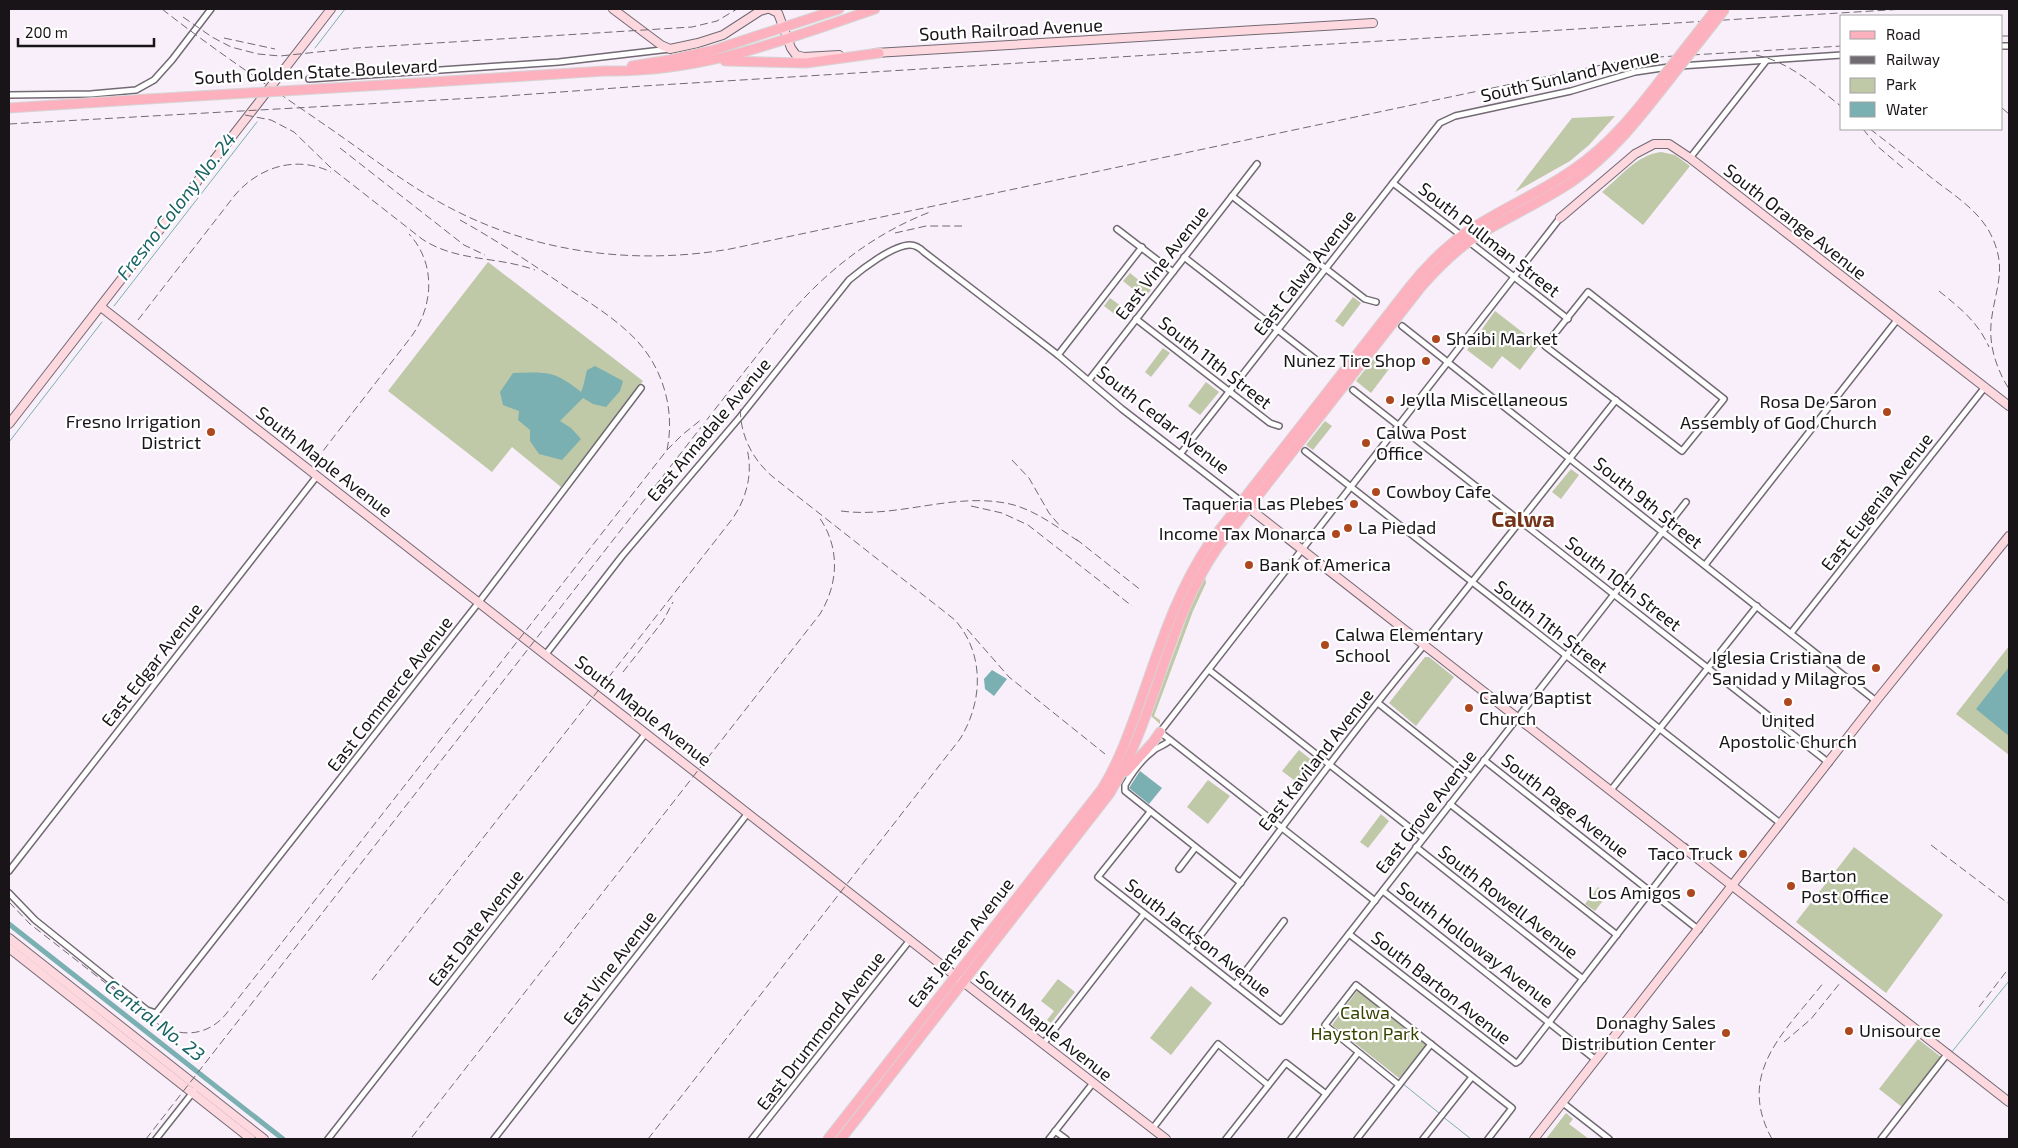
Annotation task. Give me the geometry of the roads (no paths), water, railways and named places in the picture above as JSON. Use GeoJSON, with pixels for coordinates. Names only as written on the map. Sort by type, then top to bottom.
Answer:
{"type":"FeatureCollection","features":[{"type":"Feature","properties":{"kind":"main road","name":"South Golden State Boulevard"},"geometry":{"type":"LineString","coordinates":[[9,106],[665,69],[712,61],[785,33],[838,9]]}},
{"type":"Feature","properties":{"kind":"main road","name":"South Golden State Boulevard"},"geometry":{"type":"LineString","coordinates":[[604,71],[698,54],[875,9]]}},
{"type":"Feature","properties":{"kind":"main road"},"geometry":{"type":"LineString","coordinates":[[1116,783],[1133,748],[1194,586],[1245,505],[1421,287],[1465,239],[1571,182],[1612,149],[1716,9]]}},
{"type":"Feature","properties":{"kind":"main road"},"geometry":{"type":"LineString","coordinates":[[1665,79],[1725,9]]}},
{"type":"Feature","properties":{"kind":"main road"},"geometry":{"type":"LineString","coordinates":[[712,61],[806,63],[879,53]]}},
{"type":"Feature","properties":{"kind":"main road","name":"East Jensen Avenue"},"geometry":{"type":"LineString","coordinates":[[828,1139],[1094,799],[1115,765],[1127,737],[1177,600],[1186,581],[1210,542],[1245,505]]}},
{"type":"Feature","properties":{"kind":"main road"},"geometry":{"type":"LineString","coordinates":[[1116,783],[1160,732]]}},
{"type":"Feature","properties":{"kind":"main road","name":"East Jensen Avenue"},"geometry":{"type":"LineString","coordinates":[[841,1139],[1097,811],[1116,783]]}},
{"type":"Feature","properties":{"kind":"street"},"geometry":{"type":"LineString","coordinates":[[9,94],[91,94],[136,90],[154,80],[212,9]]}},
{"type":"Feature","properties":{"kind":"street"},"geometry":{"type":"LineString","coordinates":[[9,424],[330,9]]}},
{"type":"Feature","properties":{"kind":"street"},"geometry":{"type":"LineString","coordinates":[[613,9],[661,45],[670,49]]}},
{"type":"Feature","properties":{"kind":"street"},"geometry":{"type":"LineString","coordinates":[[309,79],[559,62],[670,49],[698,43],[723,34],[760,11],[769,9],[778,13],[785,33]]}},
{"type":"Feature","properties":{"kind":"street","name":"South Railroad Avenue"},"geometry":{"type":"LineString","coordinates":[[785,33],[792,51],[801,56],[1373,23]]}},
{"type":"Feature","properties":{"kind":"street","name":"South Sunland Avenue"},"geometry":{"type":"LineString","coordinates":[[1455,116],[1572,91],[1616,77],[1652,69],[1840,55]]}},
{"type":"Feature","properties":{"kind":"street"},"geometry":{"type":"LineString","coordinates":[[1690,158],[1766,61]]}},
{"type":"Feature","properties":{"kind":"street","name":"East Calwa Avenue"},"geometry":{"type":"LineString","coordinates":[[1181,453],[1440,123],[1455,116]]}},
{"type":"Feature","properties":{"kind":"street","name":"South Orange Avenue"},"geometry":{"type":"LineString","coordinates":[[1560,218],[1635,154],[1654,144],[1669,144],[1690,158],[2009,406]]}},
{"type":"Feature","properties":{"kind":"street","name":"East Vine Avenue"},"geometry":{"type":"LineString","coordinates":[[1089,380],[1257,164]]}},
{"type":"Feature","properties":{"kind":"street","name":"South Pullman Street"},"geometry":{"type":"LineString","coordinates":[[1393,183],[1568,319]]}},
{"type":"Feature","properties":{"kind":"street"},"geometry":{"type":"LineString","coordinates":[[1232,196],[1365,299],[1376,302]]}},
{"type":"Feature","properties":{"kind":"street"},"geometry":{"type":"LineString","coordinates":[[1160,732],[1560,218]]}},
{"type":"Feature","properties":{"kind":"street"},"geometry":{"type":"LineString","coordinates":[[1117,229],[1173,272]]}},
{"type":"Feature","properties":{"kind":"street","name":"South Cedar Avenue"},"geometry":{"type":"LineString","coordinates":[[912,245],[924,252],[1058,355],[1245,505],[1519,716],[2009,1102]]}},
{"type":"Feature","properties":{"kind":"street","name":"East Annadale Avenue"},"geometry":{"type":"LineString","coordinates":[[546,654],[622,556],[740,418],[849,280],[867,266],[897,248],[912,245]]}},
{"type":"Feature","properties":{"kind":"street"},"geometry":{"type":"LineString","coordinates":[[1058,355],[1142,248]]}},
{"type":"Feature","properties":{"kind":"street"},"geometry":{"type":"LineString","coordinates":[[1184,258],[1319,362],[1328,366]]}},
{"type":"Feature","properties":{"kind":"street"},"geometry":{"type":"LineString","coordinates":[[1588,292],[1724,399],[1682,451],[1545,346],[1568,319],[1588,292]]}},
{"type":"Feature","properties":{"kind":"street","name":"South Maple Avenue"},"geometry":{"type":"LineString","coordinates":[[101,306],[1166,1139]]}},
{"type":"Feature","properties":{"kind":"street","name":"South 11th Street"},"geometry":{"type":"LineString","coordinates":[[1136,319],[1270,423],[1279,426]]}},
{"type":"Feature","properties":{"kind":"street"},"geometry":{"type":"LineString","coordinates":[[1705,565],[1897,320]]}},
{"type":"Feature","properties":{"kind":"street","name":"South 9th Street"},"geometry":{"type":"LineString","coordinates":[[1402,326],[1876,701]]}},
{"type":"Feature","properties":{"kind":"street","name":"East Commerce Avenue"},"geometry":{"type":"LineString","coordinates":[[9,893],[35,920],[148,1010],[156,1013],[479,602],[641,388]]}},
{"type":"Feature","properties":{"kind":"street","name":"East Eugenia Avenue"},"geometry":{"type":"LineString","coordinates":[[1791,633],[1985,388]]}},
{"type":"Feature","properties":{"kind":"street","name":"South 10th Street"},"geometry":{"type":"LineString","coordinates":[[1353,390],[1522,520],[1613,594],[1829,763]]}},
{"type":"Feature","properties":{"kind":"street","name":"East Kaviland Avenue"},"geometry":{"type":"LineString","coordinates":[[1190,949],[1281,827],[1616,400]]}},
{"type":"Feature","properties":{"kind":"street","name":"South 11th Street"},"geometry":{"type":"LineString","coordinates":[[1305,451],[1564,656],[1780,823]]}},
{"type":"Feature","properties":{"kind":"street","name":"East Edgar Avenue"},"geometry":{"type":"LineString","coordinates":[[9,871],[317,476]]}},
{"type":"Feature","properties":{"kind":"street","name":"East Grove Avenue"},"geometry":{"type":"LineString","coordinates":[[1281,1021],[1686,502]]}},
{"type":"Feature","properties":{"kind":"street"},"geometry":{"type":"LineString","coordinates":[[1534,1139],[1734,886],[1780,823],[1876,701],[2009,536]]}},
{"type":"Feature","properties":{"kind":"street"},"geometry":{"type":"LineString","coordinates":[[1611,790],[1757,606]]}},
{"type":"Feature","properties":{"kind":"street","name":"South Rowell Avenue"},"geometry":{"type":"LineString","coordinates":[[1209,670],[1423,838]]}},
{"type":"Feature","properties":{"kind":"street"},"geometry":{"type":"LineString","coordinates":[[1378,703],[1472,777]]}},
{"type":"Feature","properties":{"kind":"street","name":"South Holloway Avenue"},"geometry":{"type":"LineString","coordinates":[[1160,732],[1375,901]]}},
{"type":"Feature","properties":{"kind":"street","name":"East Date Avenue"},"geometry":{"type":"LineString","coordinates":[[328,1139],[646,733]]}},
{"type":"Feature","properties":{"kind":"street"},"geometry":{"type":"LineString","coordinates":[[1170,740],[1152,751],[1135,770],[1125,785],[1127,793],[1241,883]]}},
{"type":"Feature","properties":{"kind":"street","name":"South Page Avenue"},"geometry":{"type":"LineString","coordinates":[[1484,760],[1699,930]]}},
{"type":"Feature","properties":{"kind":"street"},"geometry":{"type":"LineString","coordinates":[[1450,804],[1617,935]]}},
{"type":"Feature","properties":{"kind":"street","name":"South Jackson Avenue"},"geometry":{"type":"LineString","coordinates":[[1150,812],[1098,877],[1281,1021]]}},
{"type":"Feature","properties":{"kind":"street","name":"East Vine Avenue"},"geometry":{"type":"LineString","coordinates":[[494,1139],[748,813]]}},
{"type":"Feature","properties":{"kind":"street"},"geometry":{"type":"LineString","coordinates":[[1550,1022],[1685,846]]}},
{"type":"Feature","properties":{"kind":"street","name":"South Rowell Avenue"},"geometry":{"type":"LineString","coordinates":[[1416,847],[1583,978]]}},
{"type":"Feature","properties":{"kind":"street"},"geometry":{"type":"LineString","coordinates":[[1179,869],[1195,848]]}},
{"type":"Feature","properties":{"kind":"street","name":"South Holloway Avenue"},"geometry":{"type":"LineString","coordinates":[[1383,891],[1596,1060]]}},
{"type":"Feature","properties":{"kind":"street"},"geometry":{"type":"LineString","coordinates":[[1043,1044],[1144,914]]}},
{"type":"Feature","properties":{"kind":"street"},"geometry":{"type":"LineString","coordinates":[[1235,985],[1284,921]]}},
{"type":"Feature","properties":{"kind":"street","name":"South Barton Avenue"},"geometry":{"type":"LineString","coordinates":[[1349,934],[1516,1063],[1550,1022]]}},
{"type":"Feature","properties":{"kind":"street"},"geometry":{"type":"LineString","coordinates":[[9,938],[96,1006],[251,1139]]}},
{"type":"Feature","properties":{"kind":"street","name":"East Drummond Avenue"},"geometry":{"type":"LineString","coordinates":[[752,1139],[910,940]]}},
{"type":"Feature","properties":{"kind":"street"},"geometry":{"type":"LineString","coordinates":[[9,948],[195,1090],[264,1139]]}},
{"type":"Feature","properties":{"kind":"street"},"geometry":{"type":"LineString","coordinates":[[1399,1084],[1325,1025],[1356,985],[1512,1108],[1488,1139]]}},
{"type":"Feature","properties":{"kind":"street"},"geometry":{"type":"LineString","coordinates":[[1152,1128],[1218,1044],[1268,1085]]}},
{"type":"Feature","properties":{"kind":"street"},"geometry":{"type":"LineString","coordinates":[[1357,1139],[1431,1044]]}},
{"type":"Feature","properties":{"kind":"street"},"geometry":{"type":"LineString","coordinates":[[1291,1139],[1358,1053]]}},
{"type":"Feature","properties":{"kind":"street"},"geometry":{"type":"LineString","coordinates":[[1881,1139],[1948,1053]]}},
{"type":"Feature","properties":{"kind":"street"},"geometry":{"type":"LineString","coordinates":[[1226,1139],[1286,1063],[1326,1094]]}},
{"type":"Feature","properties":{"kind":"street"},"geometry":{"type":"LineString","coordinates":[[1424,1139],[1472,1077]]}},
{"type":"Feature","properties":{"kind":"street"},"geometry":{"type":"LineString","coordinates":[[1049,1139],[1093,1083]]}},
{"type":"Feature","properties":{"kind":"street"},"geometry":{"type":"LineString","coordinates":[[156,1139],[195,1090]]}},
{"type":"Feature","properties":{"kind":"street"},"geometry":{"type":"LineString","coordinates":[[1563,1103],[1609,1139]]}},
{"type":"Feature","properties":{"kind":"street"},"geometry":{"type":"LineString","coordinates":[[1055,1131],[1066,1139]]}},
{"type":"Feature","properties":{"kind":"water"},"geometry":{"type":"Polygon","coordinates":[[[595,366],[623,381],[620,391],[606,407],[593,404],[583,398],[560,421],[571,428],[581,439],[562,460],[539,454],[530,441],[530,430],[518,420],[519,411],[503,405],[500,392],[513,373],[534,372],[557,376],[581,392],[587,370],[595,366]]]}},
{"type":"Feature","properties":{"kind":"water"},"geometry":{"type":"Polygon","coordinates":[[[2009,667],[2009,736],[1976,709],[2009,667]]]}},
{"type":"Feature","properties":{"kind":"water"},"geometry":{"type":"Polygon","coordinates":[[[992,670],[1007,679],[994,696],[985,689],[984,679],[992,670]]]}},
{"type":"Feature","properties":{"kind":"water"},"geometry":{"type":"Polygon","coordinates":[[[1140,771],[1162,788],[1149,804],[1129,788],[1140,771]]]}},
{"type":"Feature","properties":{"kind":"waterway","name":"Fresno Colony No. 24"},"geometry":{"type":"LineString","coordinates":[[315,48],[345,9]]}},
{"type":"Feature","properties":{"kind":"waterway","name":"Fresno Colony No. 24"},"geometry":{"type":"LineString","coordinates":[[114,306],[257,122]]}},
{"type":"Feature","properties":{"kind":"waterway","name":"Fresno Colony No. 24"},"geometry":{"type":"LineString","coordinates":[[9,442],[102,322]]}},
{"type":"Feature","properties":{"kind":"waterway","name":"Central No. 23"},"geometry":{"type":"LineString","coordinates":[[9,924],[283,1139]]}},
{"type":"Feature","properties":{"kind":"waterway"},"geometry":{"type":"LineString","coordinates":[[1951,1053],[2009,981]]}},
{"type":"Feature","properties":{"kind":"waterway"},"geometry":{"type":"LineString","coordinates":[[1885,1139],[1947,1059]]}},
{"type":"Feature","properties":{"kind":"waterway"},"geometry":{"type":"LineString","coordinates":[[1402,1083],[1439,1113]]}},
{"type":"Feature","properties":{"kind":"waterway"},"geometry":{"type":"LineString","coordinates":[[1442,1116],[1471,1139]]}},
{"type":"Feature","properties":{"kind":"railway"},"geometry":{"type":"LineString","coordinates":[[162,9],[242,68],[396,175],[441,203],[475,220],[545,244],[581,251],[655,256],[693,254],[730,249],[1611,63],[1658,57],[1840,46]]}},
{"type":"Feature","properties":{"kind":"railway"},"geometry":{"type":"LineString","coordinates":[[183,17],[212,37],[231,47],[258,54],[280,56],[356,48],[692,27],[717,21],[737,9]]}},
{"type":"Feature","properties":{"kind":"railway"},"geometry":{"type":"LineString","coordinates":[[9,124],[492,97],[643,86],[1905,9]]}},
{"type":"Feature","properties":{"kind":"railway"},"geometry":{"type":"LineString","coordinates":[[2003,36],[2009,36]]}},
{"type":"Feature","properties":{"kind":"railway"},"geometry":{"type":"LineString","coordinates":[[224,38],[275,49]]}},
{"type":"Feature","properties":{"kind":"railway"},"geometry":{"type":"LineString","coordinates":[[1756,55],[1768,58],[1791,69],[1840,105]]}},
{"type":"Feature","properties":{"kind":"railway"},"geometry":{"type":"LineString","coordinates":[[2003,109],[2009,114]]}},
{"type":"Feature","properties":{"kind":"railway"},"geometry":{"type":"LineString","coordinates":[[245,115],[271,120],[294,132],[330,167],[422,239],[435,246],[449,252],[506,262],[535,270]]}},
{"type":"Feature","properties":{"kind":"railway"},"geometry":{"type":"LineString","coordinates":[[1864,130],[1876,145],[1903,168]]}},
{"type":"Feature","properties":{"kind":"railway"},"geometry":{"type":"LineString","coordinates":[[1871,130],[1974,212],[1992,237],[1997,249],[2000,271],[1991,324],[1991,341],[1998,366],[2009,389]]}},
{"type":"Feature","properties":{"kind":"railway"},"geometry":{"type":"LineString","coordinates":[[340,148],[464,245],[485,255]]}},
{"type":"Feature","properties":{"kind":"railway"},"geometry":{"type":"LineString","coordinates":[[138,320],[235,195],[255,177],[267,171],[292,164],[305,164],[331,172]]}},
{"type":"Feature","properties":{"kind":"railway"},"geometry":{"type":"LineString","coordinates":[[146,1139],[787,317],[818,284],[852,255],[889,231],[930,212]]}},
{"type":"Feature","properties":{"kind":"railway"},"geometry":{"type":"LineString","coordinates":[[460,220],[512,251],[597,307],[621,325],[640,344],[657,371],[667,401],[669,418],[667,450]]}},
{"type":"Feature","properties":{"kind":"railway"},"geometry":{"type":"LineString","coordinates":[[895,233],[926,226],[962,226]]}},
{"type":"Feature","properties":{"kind":"railway"},"geometry":{"type":"LineString","coordinates":[[316,460],[419,325],[428,298],[428,271],[418,245],[409,234]]}},
{"type":"Feature","properties":{"kind":"railway"},"geometry":{"type":"LineString","coordinates":[[1939,291],[1974,323],[1989,347]]}},
{"type":"Feature","properties":{"kind":"railway"},"geometry":{"type":"LineString","coordinates":[[648,1139],[960,739],[968,725],[976,694],[976,663],[972,648],[965,633],[955,620],[773,477],[753,454],[742,428],[740,414],[744,385],[750,371]]}},
{"type":"Feature","properties":{"kind":"railway"},"geometry":{"type":"LineString","coordinates":[[9,902],[30,924],[158,1024],[185,1033],[203,1031],[211,1027],[226,1014],[667,450],[702,419]]}},
{"type":"Feature","properties":{"kind":"railway"},"geometry":{"type":"LineString","coordinates":[[372,980],[733,518],[742,502],[748,485],[749,458],[747,449]]}},
{"type":"Feature","properties":{"kind":"railway"},"geometry":{"type":"LineString","coordinates":[[1012,460],[1029,478],[1049,513],[1060,526]]}},
{"type":"Feature","properties":{"kind":"railway"},"geometry":{"type":"LineString","coordinates":[[841,511],[884,511],[950,502],[993,501],[1014,505],[1032,512],[1081,543]]}},
{"type":"Feature","properties":{"kind":"railway"},"geometry":{"type":"LineString","coordinates":[[971,506],[1002,513],[1028,525],[1132,606]]}},
{"type":"Feature","properties":{"kind":"railway"},"geometry":{"type":"LineString","coordinates":[[412,1137],[820,614],[831,590],[834,578],[834,553],[831,540],[819,517]]}},
{"type":"Feature","properties":{"kind":"railway"},"geometry":{"type":"LineString","coordinates":[[1076,539],[1142,591]]}},
{"type":"Feature","properties":{"kind":"railway"},"geometry":{"type":"LineString","coordinates":[[623,672],[663,621],[673,602]]}},
{"type":"Feature","properties":{"kind":"railway"},"geometry":{"type":"LineString","coordinates":[[967,629],[1009,677],[1105,754]]}},
{"type":"Feature","properties":{"kind":"railway"},"geometry":{"type":"LineString","coordinates":[[1931,845],[2009,904]]}},
{"type":"Feature","properties":{"kind":"railway"},"geometry":{"type":"LineString","coordinates":[[1979,1007],[2009,968]]}},
{"type":"Feature","properties":{"kind":"railway"},"geometry":{"type":"LineString","coordinates":[[1772,1139],[1762,1115],[1759,1093],[1762,1073],[1770,1054],[1781,1036],[1824,982]]}},
{"type":"Feature","properties":{"kind":"railway"},"geometry":{"type":"LineString","coordinates":[[1784,1042],[1811,1019],[1840,983]]}},
{"type":"Feature","properties":{"kind":"place","name":"Shaibi Market"},"geometry":{"type":"Point","coordinates":[1436,339]}},
{"type":"Feature","properties":{"kind":"place","name":"Nunez Tire Shop"},"geometry":{"type":"Point","coordinates":[1426,361]}},
{"type":"Feature","properties":{"kind":"place","name":"Jeylla Miscellaneous"},"geometry":{"type":"Point","coordinates":[1390,400]}},
{"type":"Feature","properties":{"kind":"place","name":"Rosa De Saron Assembly of God Church"},"geometry":{"type":"Point","coordinates":[1887,412]}},
{"type":"Feature","properties":{"kind":"place","name":"Fresno Irrigation District"},"geometry":{"type":"Point","coordinates":[211,432]}},
{"type":"Feature","properties":{"kind":"place","name":"Calwa Post Office"},"geometry":{"type":"Point","coordinates":[1366,443]}},
{"type":"Feature","properties":{"kind":"place","name":"Cowboy Cafe"},"geometry":{"type":"Point","coordinates":[1376,492]}},
{"type":"Feature","properties":{"kind":"place","name":"Taqueria Las Plebes"},"geometry":{"type":"Point","coordinates":[1354,504]}},
{"type":"Feature","properties":{"kind":"place","name":"La Piedad"},"geometry":{"type":"Point","coordinates":[1348,528]}},
{"type":"Feature","properties":{"kind":"place","name":"Income Tax Monarca"},"geometry":{"type":"Point","coordinates":[1336,534]}},
{"type":"Feature","properties":{"kind":"place","name":"Bank of America"},"geometry":{"type":"Point","coordinates":[1249,565]}},
{"type":"Feature","properties":{"kind":"place","name":"Calwa Elementary School"},"geometry":{"type":"Point","coordinates":[1325,645]}},
{"type":"Feature","properties":{"kind":"place","name":"Iglesia Cristiana de Sanidad y Milagros"},"geometry":{"type":"Point","coordinates":[1876,668]}},
{"type":"Feature","properties":{"kind":"place","name":"United Apostolic Church"},"geometry":{"type":"Point","coordinates":[1788,702]}},
{"type":"Feature","properties":{"kind":"place","name":"Calwa Baptist Church"},"geometry":{"type":"Point","coordinates":[1469,708]}},
{"type":"Feature","properties":{"kind":"place","name":"Taco Truck"},"geometry":{"type":"Point","coordinates":[1743,854]}},
{"type":"Feature","properties":{"kind":"place","name":"Barton Post Office"},"geometry":{"type":"Point","coordinates":[1791,886]}},
{"type":"Feature","properties":{"kind":"place","name":"Los Amigos"},"geometry":{"type":"Point","coordinates":[1691,893]}},
{"type":"Feature","properties":{"kind":"place","name":"Unisource"},"geometry":{"type":"Point","coordinates":[1849,1031]}},
{"type":"Feature","properties":{"kind":"place","name":"Donaghy Sales Distribution Center"},"geometry":{"type":"Point","coordinates":[1726,1033]}},
{"type":"Feature","properties":{"kind":"district","name":"Calwa"},"geometry":{"type":"Point","coordinates":[1523,519]}},
{"type":"Feature","properties":{"kind":"park label","name":"Calwa Hayston Park"},"geometry":{"type":"Point","coordinates":[1365,1023]}}]}
